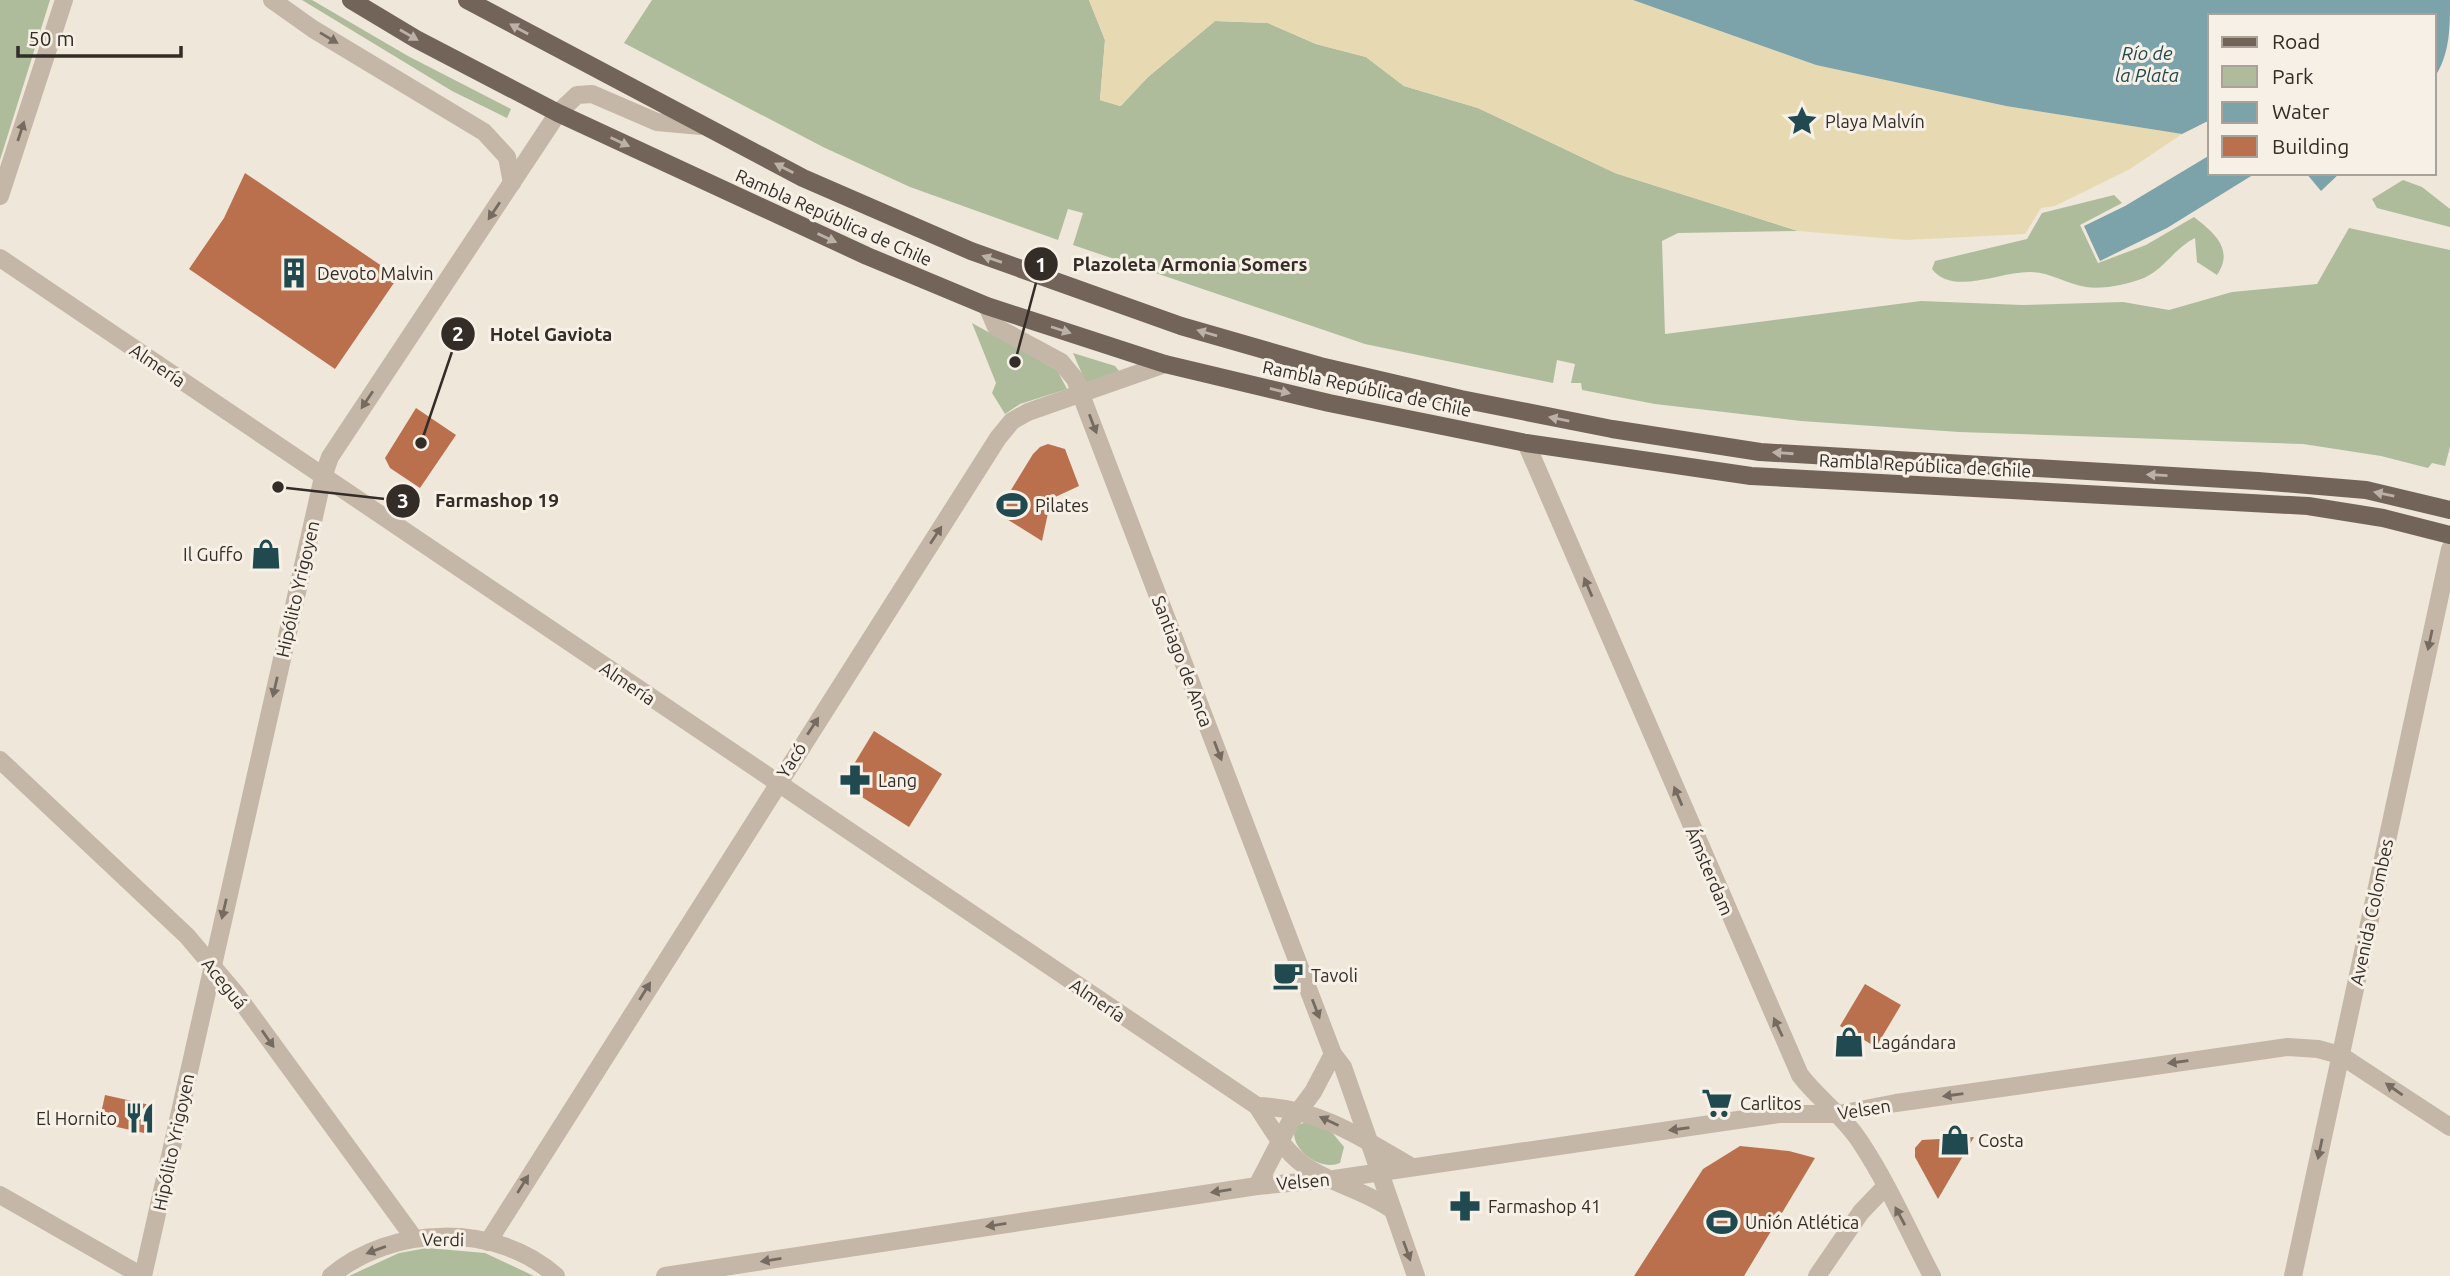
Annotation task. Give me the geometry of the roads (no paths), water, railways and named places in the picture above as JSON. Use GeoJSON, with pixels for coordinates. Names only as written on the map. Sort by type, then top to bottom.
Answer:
{"type":"FeatureCollection","features":[{"type":"Feature","properties":{"kind":"main road","name":"Rambla República de Chile"},"geometry":{"type":"LineString","coordinates":[[351,0],[416,39],[558,113],[867,256],[987,306],[1166,364],[1317,400],[1526,443],[1751,476],[2308,506],[2374,516],[2450,535]]}},
{"type":"Feature","properties":{"kind":"main road","name":"Rambla República de Chile"},"geometry":{"type":"LineString","coordinates":[[467,0],[803,178],[971,251],[1181,326],[1320,366],[1461,400],[1612,429],[1760,452],[2259,481],[2366,490],[2450,510]]}},
{"type":"Feature","properties":{"kind":"street"},"geometry":{"type":"LineString","coordinates":[[0,196],[64,0]]}},
{"type":"Feature","properties":{"kind":"street"},"geometry":{"type":"LineString","coordinates":[[272,0],[313,29],[484,132],[507,157],[512,183]]}},
{"type":"Feature","properties":{"kind":"street","name":"Hipólito Yrigoyen"},"geometry":{"type":"LineString","coordinates":[[143,1276],[323,477],[335,447],[558,113],[577,95],[587,93],[657,121],[701,126]]}},
{"type":"Feature","properties":{"kind":"street","name":"Almería"},"geometry":{"type":"LineString","coordinates":[[0,258],[1256,1106],[1280,1140],[1306,1166],[1364,1191],[1391,1209]]}},
{"type":"Feature","properties":{"kind":"street","name":"Santiago de Anca"},"geometry":{"type":"LineString","coordinates":[[987,306],[996,327],[1069,369],[1082,395],[1333,1054],[1343,1067],[1377,1172],[1416,1276]]}},
{"type":"Feature","properties":{"kind":"street","name":"Yacó"},"geometry":{"type":"LineString","coordinates":[[488,1242],[776,783],[998,438],[1012,421],[1028,412],[1166,364]]}},
{"type":"Feature","properties":{"kind":"street","name":"Ámsterdam"},"geometry":{"type":"LineString","coordinates":[[1526,443],[1800,1075],[1812,1091],[1839,1114],[1861,1142],[1932,1276]]}},
{"type":"Feature","properties":{"kind":"street","name":"Avenida Colombes"},"geometry":{"type":"LineString","coordinates":[[2293,1276],[2450,549]]}},
{"type":"Feature","properties":{"kind":"street","name":"Aceguá"},"geometry":{"type":"LineString","coordinates":[[0,760],[187,936],[236,994],[414,1238]]}},
{"type":"Feature","properties":{"kind":"street","name":"Velsen"},"geometry":{"type":"LineString","coordinates":[[665,1276],[1257,1186],[1334,1179],[1779,1114],[1839,1114],[1896,1103],[2288,1046],[2340,1055],[2450,1127]]}},
{"type":"Feature","properties":{"kind":"street"},"geometry":{"type":"LineString","coordinates":[[1280,1140],[1297,1110],[1313,1093],[1333,1054]]}},
{"type":"Feature","properties":{"kind":"street","name":"Almería"},"geometry":{"type":"LineString","coordinates":[[1256,1106],[1297,1110],[1368,1141],[1410,1166]]}},
{"type":"Feature","properties":{"kind":"street","name":"Velsen"},"geometry":{"type":"LineString","coordinates":[[1257,1186],[1280,1140]]}},
{"type":"Feature","properties":{"kind":"street"},"geometry":{"type":"LineString","coordinates":[[1817,1276],[1861,1212],[1885,1187]]}},
{"type":"Feature","properties":{"kind":"street"},"geometry":{"type":"LineString","coordinates":[[0,1195],[143,1276]]}},
{"type":"Feature","properties":{"kind":"street","name":"Verdi"},"geometry":{"type":"LineString","coordinates":[[331,1276],[372,1251],[414,1238],[460,1237],[488,1242],[520,1253],[556,1276]]}},
{"type":"Feature","properties":{"kind":"water","name":"Río de la Plata"},"geometry":{"type":"Polygon","coordinates":[[[1633,0],[2450,0],[2446,51],[2436,74],[2436,14],[2208,14],[2208,121],[2182,134],[2006,106],[1816,65],[1633,0]]]}},
{"type":"Feature","properties":{"kind":"water"},"geometry":{"type":"Polygon","coordinates":[[[2208,156],[2208,175],[2253,175],[2167,228],[2100,261],[2084,226],[2125,206],[2208,156]]]}},
{"type":"Feature","properties":{"kind":"water"},"geometry":{"type":"Polygon","coordinates":[[[2308,175],[2338,175],[2321,191],[2308,175]]]}},
{"type":"Feature","properties":{"kind":"place","name":"Playa Malvín"},"geometry":{"type":"Point","coordinates":[1802,121]}},
{"type":"Feature","properties":{"kind":"place","name":"Devoto Malvin"},"geometry":{"type":"Point","coordinates":[294,273]}},
{"type":"Feature","properties":{"kind":"place","name":"Plazoleta Armonia Somers"},"geometry":{"type":"Point","coordinates":[1015,362]}},
{"type":"Feature","properties":{"kind":"place","name":"Hotel Gaviota"},"geometry":{"type":"Point","coordinates":[421,443]}},
{"type":"Feature","properties":{"kind":"place","name":"Farmashop 19"},"geometry":{"type":"Point","coordinates":[278,487]}},
{"type":"Feature","properties":{"kind":"place","name":"Pilates"},"geometry":{"type":"Point","coordinates":[1012,505]}},
{"type":"Feature","properties":{"kind":"place","name":"Il Guffo"},"geometry":{"type":"Point","coordinates":[266,554]}},
{"type":"Feature","properties":{"kind":"place","name":"Lang"},"geometry":{"type":"Point","coordinates":[855,780]}},
{"type":"Feature","properties":{"kind":"place","name":"Tavoli"},"geometry":{"type":"Point","coordinates":[1288,975]}},
{"type":"Feature","properties":{"kind":"place","name":"Lagándara"},"geometry":{"type":"Point","coordinates":[1849,1042]}},
{"type":"Feature","properties":{"kind":"place","name":"Carlitos"},"geometry":{"type":"Point","coordinates":[1717,1103]}},
{"type":"Feature","properties":{"kind":"place","name":"El Hornito"},"geometry":{"type":"Point","coordinates":[140,1118]}},
{"type":"Feature","properties":{"kind":"place","name":"Costa"},"geometry":{"type":"Point","coordinates":[1955,1140]}},
{"type":"Feature","properties":{"kind":"place","name":"Farmashop 41"},"geometry":{"type":"Point","coordinates":[1465,1206]}},
{"type":"Feature","properties":{"kind":"place","name":"Unión Atlética"},"geometry":{"type":"Point","coordinates":[1722,1222]}}]}
